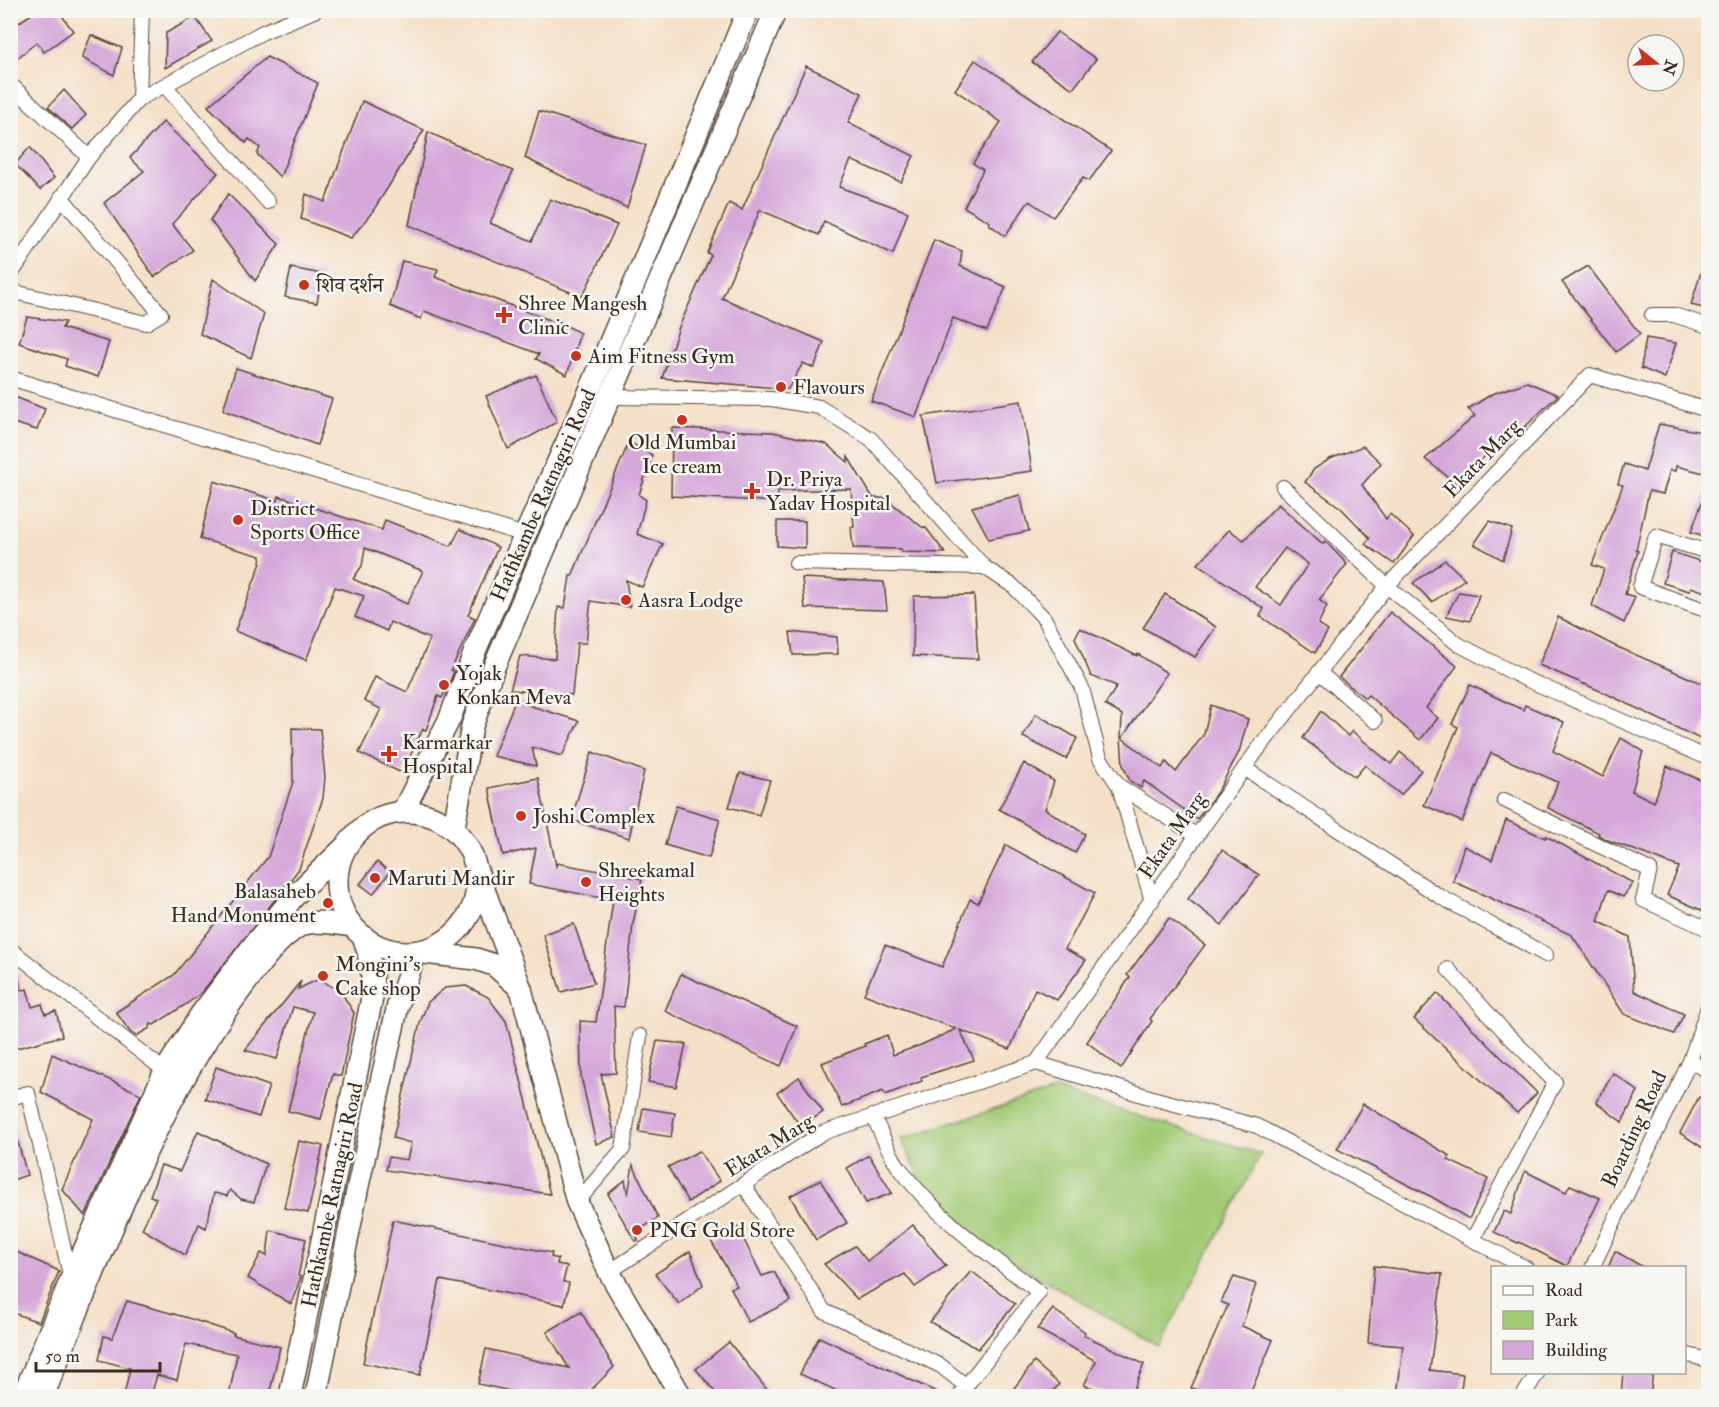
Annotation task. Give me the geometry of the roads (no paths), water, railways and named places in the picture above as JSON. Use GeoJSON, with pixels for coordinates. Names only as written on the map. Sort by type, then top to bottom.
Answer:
{"type":"FeatureCollection","features":[{"type":"Feature","properties":{"kind":"main road","name":"Hathkambe Ratnagiri Road"},"geometry":{"type":"LineString","coordinates":[[403,811],[450,718],[475,651],[591,388],[748,10]]}},
{"type":"Feature","properties":{"kind":"main road"},"geometry":{"type":"LineString","coordinates":[[454,828],[472,726],[494,667],[776,10]]}},
{"type":"Feature","properties":{"kind":"main road"},"geometry":{"type":"LineString","coordinates":[[23,1396],[71,1279],[165,1071],[201,1014],[296,894],[347,845],[358,831],[372,821],[403,811],[429,814],[454,828],[472,853],[520,989],[577,1202],[609,1272],[681,1396]]}},
{"type":"Feature","properties":{"kind":"main road"},"geometry":{"type":"LineString","coordinates":[[347,845],[339,865],[337,886],[342,907],[357,931],[378,947],[398,952],[476,959],[494,965],[520,989]]}},
{"type":"Feature","properties":{"kind":"main road"},"geometry":{"type":"LineString","coordinates":[[416,952],[438,946],[456,933],[470,915],[477,893],[477,871]]}},
{"type":"Feature","properties":{"kind":"main road"},"geometry":{"type":"LineString","coordinates":[[43,1396],[153,1138],[181,1083],[211,1032],[269,953],[299,926],[323,922],[357,931]]}},
{"type":"Feature","properties":{"kind":"main road","name":"Hathkambe Ratnagiri Road"},"geometry":{"type":"LineString","coordinates":[[290,1396],[373,993],[373,972],[369,952],[357,931]]}},
{"type":"Feature","properties":{"kind":"main road"},"geometry":{"type":"LineString","coordinates":[[316,1396],[358,1186],[398,1005],[416,952]]}},
{"type":"Feature","properties":{"kind":"street"},"geometry":{"type":"LineString","coordinates":[[140,99],[142,10]]}},
{"type":"Feature","properties":{"kind":"street"},"geometry":{"type":"LineString","coordinates":[[10,276],[89,157],[140,99],[263,32],[316,10]]}},
{"type":"Feature","properties":{"kind":"street"},"geometry":{"type":"LineString","coordinates":[[10,84],[89,157]]}},
{"type":"Feature","properties":{"kind":"street"},"geometry":{"type":"LineString","coordinates":[[165,86],[268,202]]}},
{"type":"Feature","properties":{"kind":"street"},"geometry":{"type":"LineString","coordinates":[[10,291],[146,323],[161,314],[61,197]]}},
{"type":"Feature","properties":{"kind":"street"},"geometry":{"type":"LineString","coordinates":[[1652,315],[1674,315],[1708,326]]}},
{"type":"Feature","properties":{"kind":"street","name":"Ekata Marg"},"geometry":{"type":"LineString","coordinates":[[609,1272],[822,1133],[1036,1063],[1244,768],[1388,586],[1590,375],[1708,410]]}},
{"type":"Feature","properties":{"kind":"street"},"geometry":{"type":"LineString","coordinates":[[10,378],[525,535]]}},
{"type":"Feature","properties":{"kind":"street"},"geometry":{"type":"LineString","coordinates":[[609,397],[771,399],[819,407],[871,439],[984,567],[1013,586],[1044,618],[1082,688],[1100,758],[1119,786],[1152,901]]}},
{"type":"Feature","properties":{"kind":"street"},"geometry":{"type":"LineString","coordinates":[[1283,487],[1388,586],[1458,644],[1523,678],[1708,758]]}},
{"type":"Feature","properties":{"kind":"street"},"geometry":{"type":"LineString","coordinates":[[1708,552],[1656,536],[1640,587],[1708,611]]}},
{"type":"Feature","properties":{"kind":"street"},"geometry":{"type":"LineString","coordinates":[[796,563],[984,567]]}},
{"type":"Feature","properties":{"kind":"street"},"geometry":{"type":"LineString","coordinates":[[1319,672],[1376,721]]}},
{"type":"Feature","properties":{"kind":"street"},"geometry":{"type":"LineString","coordinates":[[1244,768],[1438,896],[1546,955]]}},
{"type":"Feature","properties":{"kind":"street"},"geometry":{"type":"LineString","coordinates":[[1119,786],[1197,836]]}},
{"type":"Feature","properties":{"kind":"street"},"geometry":{"type":"LineString","coordinates":[[1504,800],[1650,870],[1643,900],[1708,929]]}},
{"type":"Feature","properties":{"kind":"street"},"geometry":{"type":"LineString","coordinates":[[10,949],[165,1071]]}},
{"type":"Feature","properties":{"kind":"street"},"geometry":{"type":"LineString","coordinates":[[1448,969],[1504,1031],[1555,1082],[1473,1239]]}},
{"type":"Feature","properties":{"kind":"street","name":"Boarding Road"},"geometry":{"type":"LineString","coordinates":[[1593,1266],[1690,1061],[1708,1007]]}},
{"type":"Feature","properties":{"kind":"street"},"geometry":{"type":"LineString","coordinates":[[577,1202],[623,1149],[640,1036]]}},
{"type":"Feature","properties":{"kind":"street"},"geometry":{"type":"LineString","coordinates":[[1690,1061],[1708,1071]]}},
{"type":"Feature","properties":{"kind":"street"},"geometry":{"type":"LineString","coordinates":[[1036,1063],[1257,1126],[1522,1266]]}},
{"type":"Feature","properties":{"kind":"street"},"geometry":{"type":"LineString","coordinates":[[10,1098],[28,1093],[71,1279]]}},
{"type":"Feature","properties":{"kind":"street"},"geometry":{"type":"LineString","coordinates":[[744,1185],[824,1311],[941,1366],[963,1391],[1040,1292],[981,1249],[928,1203],[897,1164],[873,1116]]}},
{"type":"Feature","properties":{"kind":"street"},"geometry":{"type":"LineString","coordinates":[[1686,1354],[1708,1360]]}},
{"type":"Feature","properties":{"kind":"street"},"geometry":{"type":"LineString","coordinates":[[1525,1396],[1537,1374]]}},
{"type":"Feature","properties":{"kind":"place","name":"शिव दर्शन"},"geometry":{"type":"Point","coordinates":[304,285]}},
{"type":"Feature","properties":{"kind":"place","name":"Shree Mangesh Clinic"},"geometry":{"type":"Point","coordinates":[504,315]}},
{"type":"Feature","properties":{"kind":"place","name":"Aim Fitness Gym"},"geometry":{"type":"Point","coordinates":[576,356]}},
{"type":"Feature","properties":{"kind":"place","name":"Flavours"},"geometry":{"type":"Point","coordinates":[781,387]}},
{"type":"Feature","properties":{"kind":"place","name":"Old Mumbai Ice cream"},"geometry":{"type":"Point","coordinates":[682,420]}},
{"type":"Feature","properties":{"kind":"place","name":"Dr. Priya Yadav Hospital"},"geometry":{"type":"Point","coordinates":[752,491]}},
{"type":"Feature","properties":{"kind":"place","name":"District Sports Office"},"geometry":{"type":"Point","coordinates":[238,520]}},
{"type":"Feature","properties":{"kind":"place","name":"Aasra Lodge"},"geometry":{"type":"Point","coordinates":[626,600]}},
{"type":"Feature","properties":{"kind":"place","name":"Yojak Konkan Meva"},"geometry":{"type":"Point","coordinates":[444,685]}},
{"type":"Feature","properties":{"kind":"place","name":"Karmarkar Hospital"},"geometry":{"type":"Point","coordinates":[389,754]}},
{"type":"Feature","properties":{"kind":"place","name":"Joshi Complex"},"geometry":{"type":"Point","coordinates":[521,816]}},
{"type":"Feature","properties":{"kind":"place","name":"Maruti Mandir"},"geometry":{"type":"Point","coordinates":[375,878]}},
{"type":"Feature","properties":{"kind":"place","name":"Shreekamal Heights"},"geometry":{"type":"Point","coordinates":[586,882]}},
{"type":"Feature","properties":{"kind":"place","name":"Balasaheb Hand Monument"},"geometry":{"type":"Point","coordinates":[328,903]}},
{"type":"Feature","properties":{"kind":"place","name":"Mongini's Cake shop"},"geometry":{"type":"Point","coordinates":[323,976]}},
{"type":"Feature","properties":{"kind":"place","name":"PNG Gold Store"},"geometry":{"type":"Point","coordinates":[637,1230]}}]}
